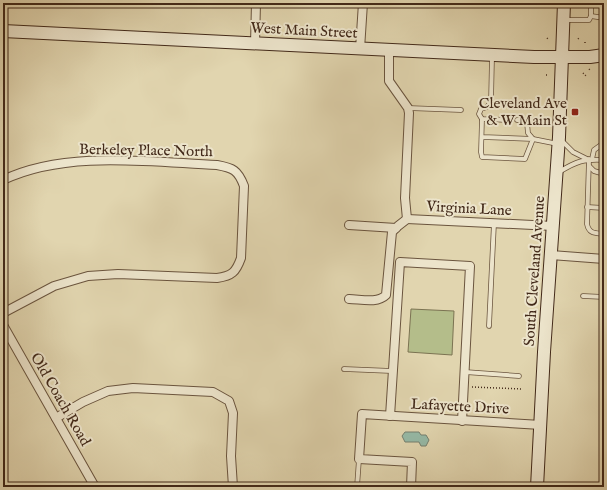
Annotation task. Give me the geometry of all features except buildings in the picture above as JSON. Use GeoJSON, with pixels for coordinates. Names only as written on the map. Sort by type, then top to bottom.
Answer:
{"type":"FeatureCollection","features":[{"type":"Feature","properties":{"kind":"main road","name":"South Cleveland Avenue"},"geometry":{"type":"LineString","coordinates":[[537,487],[558,141],[564,3]]}},
{"type":"Feature","properties":{"kind":"main road","name":"West Main Street"},"geometry":{"type":"LineString","coordinates":[[3,31],[389,51],[561,57],[590,57],[604,55]]}},
{"type":"Feature","properties":{"kind":"street"},"geometry":{"type":"LineString","coordinates":[[255,44],[256,3]]}},
{"type":"Feature","properties":{"kind":"street"},"geometry":{"type":"LineString","coordinates":[[360,49],[363,3]]}},
{"type":"Feature","properties":{"kind":"street"},"geometry":{"type":"LineString","coordinates":[[348,299],[377,300],[382,299],[386,295],[388,290],[390,241],[392,232],[408,219],[405,198],[409,113],[408,108],[389,81],[389,51]]}},
{"type":"Feature","properties":{"kind":"street","name":"Berkeley Place North"},"geometry":{"type":"LineString","coordinates":[[3,180],[15,174],[60,163],[110,160],[217,165],[230,168],[236,172],[241,177],[244,186],[241,258],[233,273],[225,277],[217,278],[118,274],[88,276],[54,286],[3,313]]}},
{"type":"Feature","properties":{"kind":"street","name":"Virginia Lane"},"geometry":{"type":"LineString","coordinates":[[408,219],[553,226]]}},
{"type":"Feature","properties":{"kind":"street"},"geometry":{"type":"LineString","coordinates":[[349,225],[396,228]]}},
{"type":"Feature","properties":{"kind":"street"},"geometry":{"type":"LineString","coordinates":[[551,255],[604,259]]}},
{"type":"Feature","properties":{"kind":"street"},"geometry":{"type":"LineString","coordinates":[[390,416],[400,262],[470,266],[462,420]]}},
{"type":"Feature","properties":{"kind":"street","name":"Old Coach Road"},"geometry":{"type":"LineString","coordinates":[[3,325],[95,487]]}},
{"type":"Feature","properties":{"kind":"street"},"geometry":{"type":"LineString","coordinates":[[56,418],[83,402],[108,391],[133,388],[213,392],[229,401],[233,412],[231,456],[233,487]]}},
{"type":"Feature","properties":{"kind":"street","name":"Lafayette Drive"},"geometry":{"type":"LineString","coordinates":[[359,459],[362,414],[541,425]]}},
{"type":"Feature","properties":{"kind":"street"},"geometry":{"type":"LineString","coordinates":[[359,459],[412,462],[411,487]]}},
{"type":"Feature","properties":{"kind":"lane"},"geometry":{"type":"LineString","coordinates":[[563,20],[588,20],[591,16],[591,3]]}},
{"type":"Feature","properties":{"kind":"lane"},"geometry":{"type":"LineString","coordinates":[[591,16],[604,18]]}},
{"type":"Feature","properties":{"kind":"lane"},"geometry":{"type":"LineString","coordinates":[[492,55],[491,102],[486,107],[480,109],[482,118],[482,157],[525,159],[532,139]]}},
{"type":"Feature","properties":{"kind":"lane"},"geometry":{"type":"LineString","coordinates":[[408,108],[461,110]]}},
{"type":"Feature","properties":{"kind":"lane"},"geometry":{"type":"LineString","coordinates":[[482,118],[509,120]]}},
{"type":"Feature","properties":{"kind":"lane"},"geometry":{"type":"LineString","coordinates":[[517,120],[522,120],[526,123],[528,133],[532,139]]}},
{"type":"Feature","properties":{"kind":"lane"},"geometry":{"type":"LineString","coordinates":[[482,137],[558,141],[573,152],[590,159]]}},
{"type":"Feature","properties":{"kind":"lane"},"geometry":{"type":"LineString","coordinates":[[604,145],[601,145],[594,150],[590,159],[587,207],[588,230],[593,233],[604,234]]}},
{"type":"Feature","properties":{"kind":"lane"},"geometry":{"type":"LineString","coordinates":[[556,174],[574,163],[590,159],[604,160]]}},
{"type":"Feature","properties":{"kind":"lane"},"geometry":{"type":"LineString","coordinates":[[589,166],[594,171],[604,174]]}},
{"type":"Feature","properties":{"kind":"lane"},"geometry":{"type":"LineString","coordinates":[[587,207],[604,208]]}},
{"type":"Feature","properties":{"kind":"lane"},"geometry":{"type":"LineString","coordinates":[[489,326],[494,223]]}},
{"type":"Feature","properties":{"kind":"lane"},"geometry":{"type":"LineString","coordinates":[[583,296],[604,297]]}},
{"type":"Feature","properties":{"kind":"lane"},"geometry":{"type":"LineString","coordinates":[[344,369],[393,372]]}},
{"type":"Feature","properties":{"kind":"lane"},"geometry":{"type":"LineString","coordinates":[[464,372],[519,376]]}},
{"type":"Feature","properties":{"kind":"lane"},"geometry":{"type":"LineString","coordinates":[[357,487],[359,459]]}},
{"type":"Feature","properties":{"kind":"path"},"geometry":{"type":"LineString","coordinates":[[583,73],[586,76]]}},
{"type":"Feature","properties":{"kind":"path"},"geometry":{"type":"LineString","coordinates":[[472,391],[472,386],[522,389]]}},
{"type":"Feature","properties":{"kind":"shaded area"},"geometry":{"type":"Polygon","coordinates":[[[411,309],[454,311],[452,355],[408,352],[411,309]]]}},
{"type":"Feature","properties":{"kind":"shaded area"},"geometry":{"type":"Polygon","coordinates":[[[405,432],[419,432],[421,435],[426,435],[429,440],[426,446],[421,446],[419,442],[405,442],[402,436],[405,432]]]}},
{"type":"Feature","properties":{"kind":"place","name":"Cleveland Ave & W Main St"},"geometry":{"type":"Point","coordinates":[575,112]}}]}
